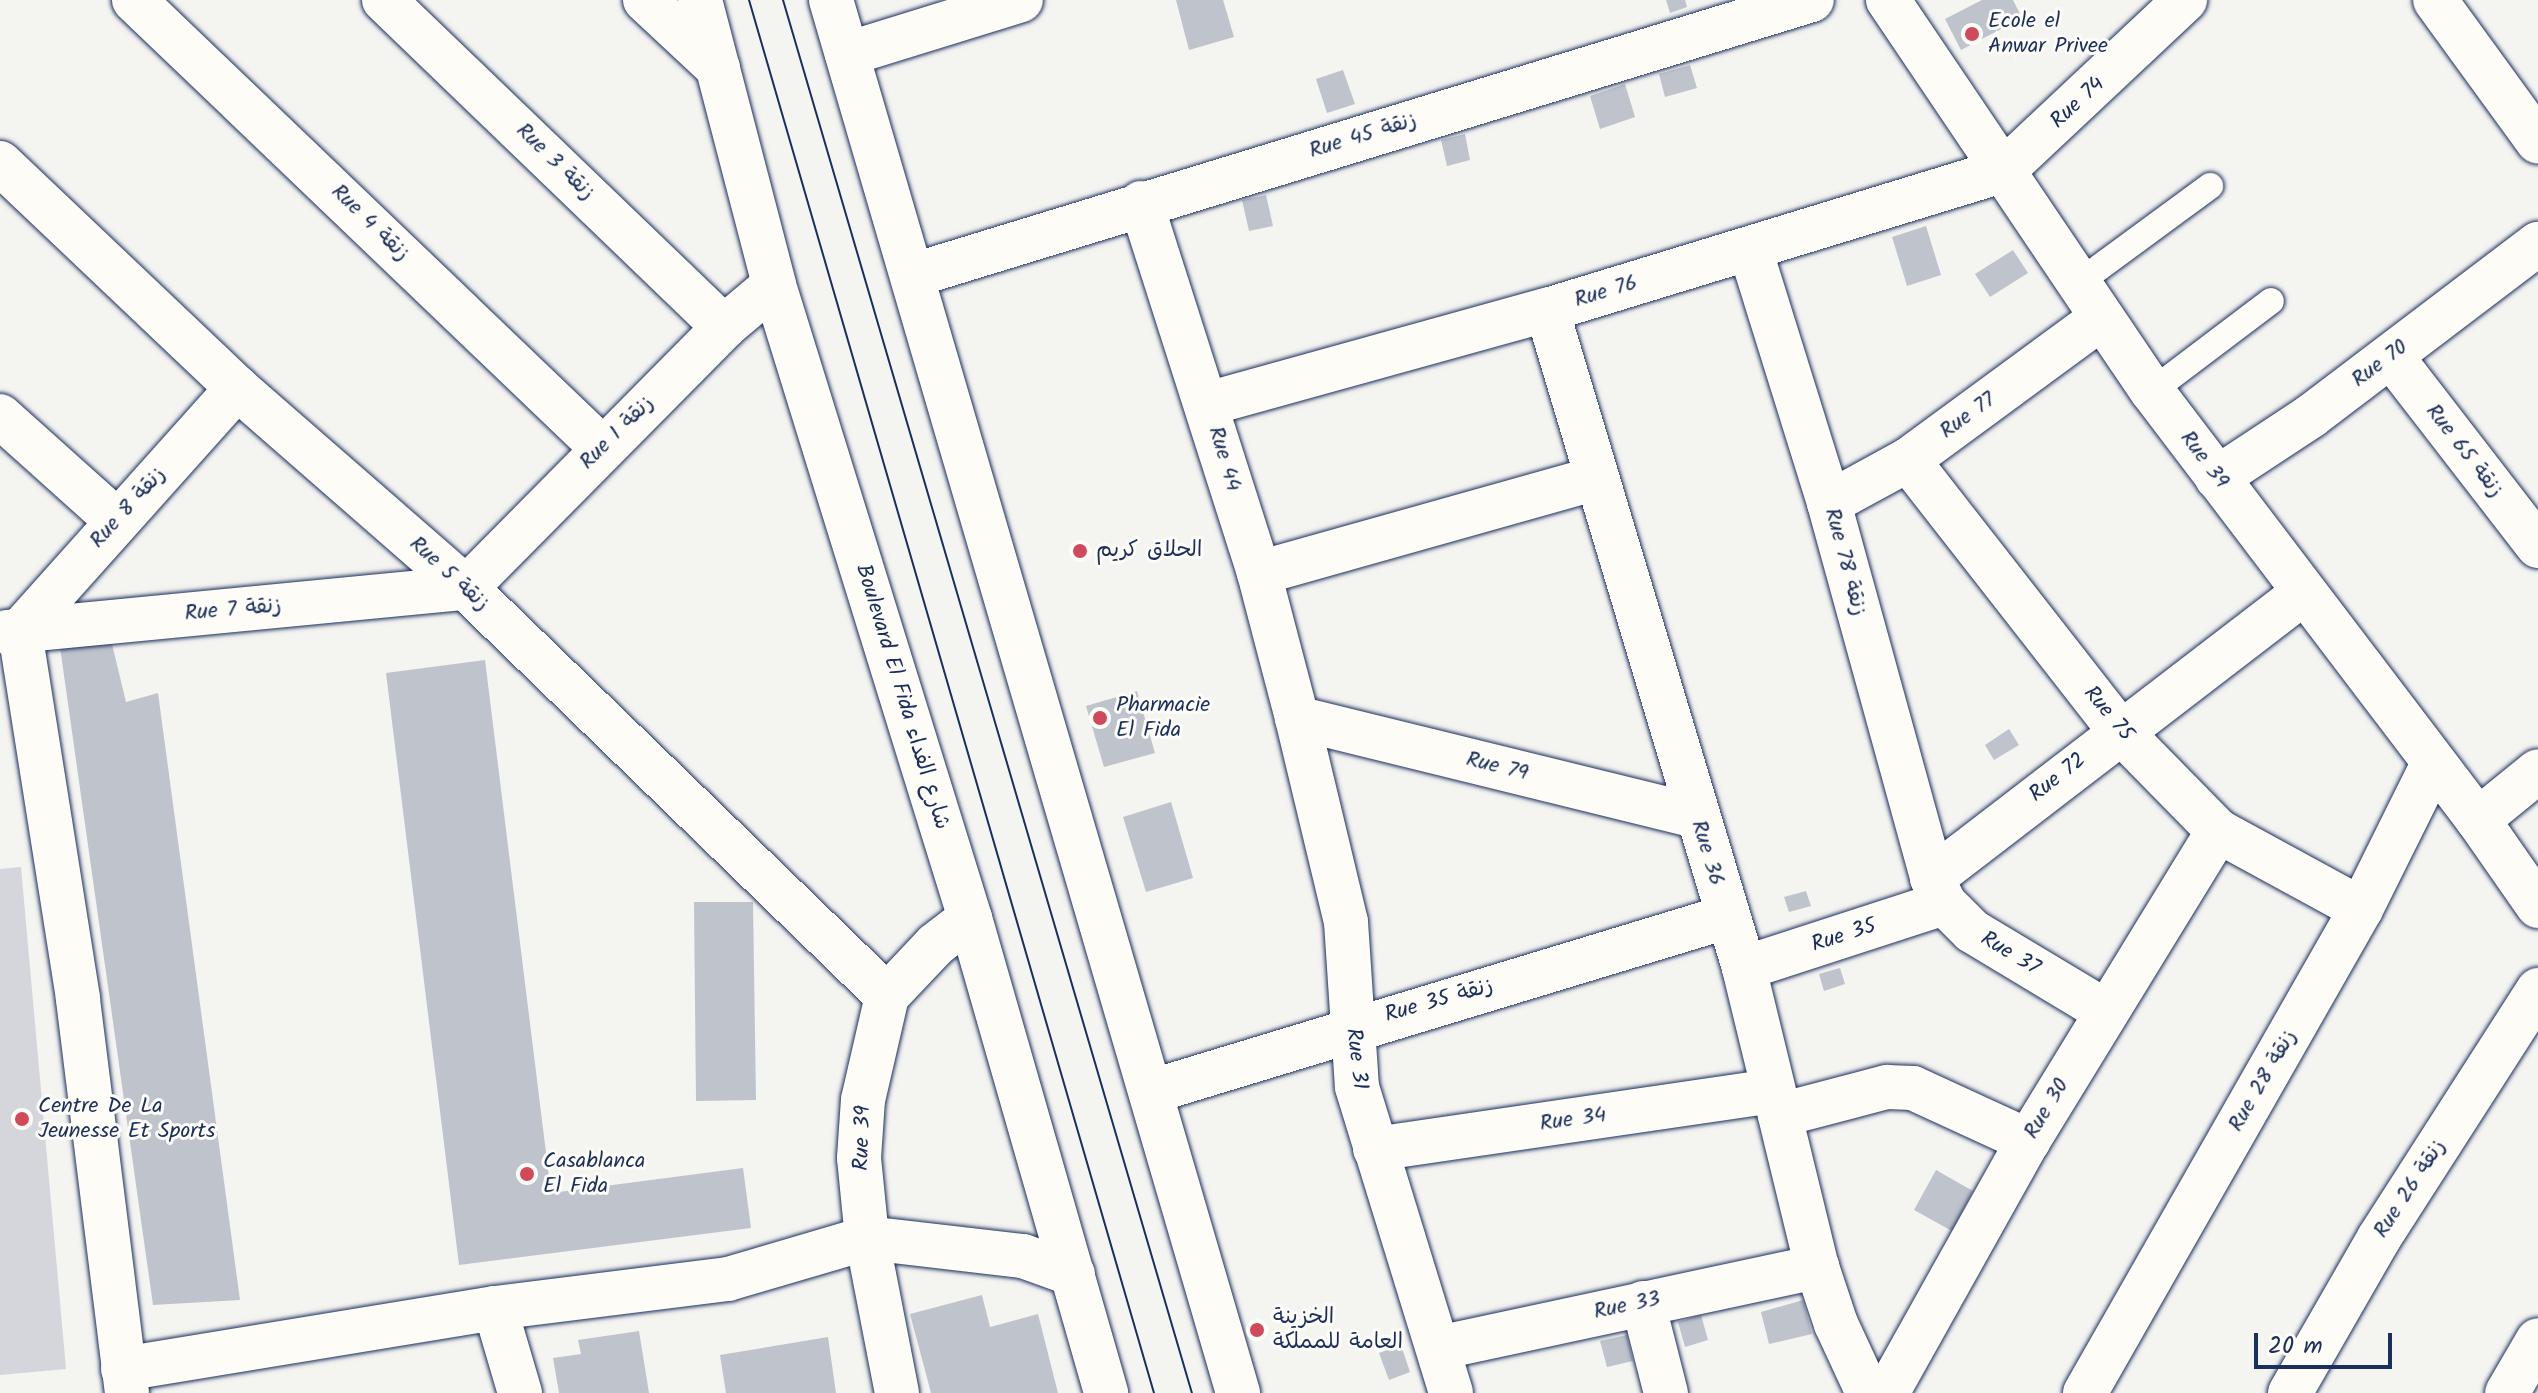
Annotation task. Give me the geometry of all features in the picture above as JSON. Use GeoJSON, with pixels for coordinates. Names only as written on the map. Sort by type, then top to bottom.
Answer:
{"type":"FeatureCollection","features":[{"type":"Feature","properties":{"kind":"street","name":"Rue 4 زنقة"},"geometry":{"type":"LineString","coordinates":[[134,0],[602,448]]}},
{"type":"Feature","properties":{"kind":"street","name":"Rue 3 زنقة"},"geometry":{"type":"LineString","coordinates":[[384,0],[724,327]]}},
{"type":"Feature","properties":{"kind":"street"},"geometry":{"type":"LineString","coordinates":[[645,0],[718,68]]}},
{"type":"Feature","properties":{"kind":"street","name":"Boulevard El Fida شارع الفداء"},"geometry":{"type":"LineString","coordinates":[[700,0],[774,285],[970,918],[1106,1393]]}},
{"type":"Feature","properties":{"kind":"street"},"geometry":{"type":"LineString","coordinates":[[831,0],[1153,1091],[1238,1393]]}},
{"type":"Feature","properties":{"kind":"street"},"geometry":{"type":"LineString","coordinates":[[847,54],[1021,0]]}},
{"type":"Feature","properties":{"kind":"street","name":"Rue 45 زنقة"},"geometry":{"type":"LineString","coordinates":[[914,275],[1812,0]]}},
{"type":"Feature","properties":{"kind":"street","name":"Rue 39"},"geometry":{"type":"LineString","coordinates":[[1888,0],[2152,391],[2302,594],[2478,820],[2538,906]]}},
{"type":"Feature","properties":{"kind":"street","name":"Rue 74"},"geometry":{"type":"LineString","coordinates":[[2003,171],[2185,0]]}},
{"type":"Feature","properties":{"kind":"street"},"geometry":{"type":"LineString","coordinates":[[2435,0],[2538,142]]}},
{"type":"Feature","properties":{"kind":"street","name":"Rue 5 زنقة"},"geometry":{"type":"LineString","coordinates":[[0,163],[237,388],[466,588],[887,996]]}},
{"type":"Feature","properties":{"kind":"street","name":"Rue 76"},"geometry":{"type":"LineString","coordinates":[[1207,404],[1547,310],[2003,171]]}},
{"type":"Feature","properties":{"kind":"street","name":"Rue 44"},"geometry":{"type":"LineString","coordinates":[[1141,203],[1259,573],[1297,718]]}},
{"type":"Feature","properties":{"kind":"street","name":"Rue 70"},"geometry":{"type":"LineString","coordinates":[[2217,478],[2391,356],[2538,244]]}},
{"type":"Feature","properties":{"kind":"street","name":"Rue 78 زنقة"},"geometry":{"type":"LineString","coordinates":[[1750,249],[1829,503],[1938,890]]}},
{"type":"Feature","properties":{"kind":"street","name":"Rue 1 زنقة"},"geometry":{"type":"LineString","coordinates":[[466,588],[724,327],[774,285]]}},
{"type":"Feature","properties":{"kind":"street","name":"Rue 77"},"geometry":{"type":"LineString","coordinates":[[1829,503],[1908,460],[2090,300]]}},
{"type":"Feature","properties":{"kind":"street","name":"Rue 36"},"geometry":{"type":"LineString","coordinates":[[1547,310],[1594,479],[1744,968],[1817,1267],[1836,1324],[1886,1392]]}},
{"type":"Feature","properties":{"kind":"street","name":"Rue 65 زنقة"},"geometry":{"type":"LineString","coordinates":[[2391,356],[2535,536]]}},
{"type":"Feature","properties":{"kind":"street","name":"Rue 8 زنقة"},"geometry":{"type":"LineString","coordinates":[[10,632],[237,388]]}},
{"type":"Feature","properties":{"kind":"street"},"geometry":{"type":"LineString","coordinates":[[0,416],[116,520]]}},
{"type":"Feature","properties":{"kind":"street","name":"Rue 75"},"geometry":{"type":"LineString","coordinates":[[1908,460],[2119,730],[2218,831],[2361,909]]}},
{"type":"Feature","properties":{"kind":"street"},"geometry":{"type":"LineString","coordinates":[[1259,573],[1594,479]]}},
{"type":"Feature","properties":{"kind":"street","name":"Rue 7 زنقة"},"geometry":{"type":"LineString","coordinates":[[10,632],[466,588]]}},
{"type":"Feature","properties":{"kind":"street","name":"Rue 72"},"geometry":{"type":"LineString","coordinates":[[1938,890],[2119,730],[2302,594]]}},
{"type":"Feature","properties":{"kind":"street"},"geometry":{"type":"LineString","coordinates":[[10,632],[78,998],[125,1381],[495,1308],[728,1279],[867,1238],[1023,1256],[1073,1274]]}},
{"type":"Feature","properties":{"kind":"street","name":"Rue 79"},"geometry":{"type":"LineString","coordinates":[[1297,718],[1696,816]]}},
{"type":"Feature","properties":{"kind":"street","name":"Rue 31"},"geometry":{"type":"LineString","coordinates":[[1297,718],[1346,922],[1357,1087],[1451,1393]]}},
{"type":"Feature","properties":{"kind":"street","name":"Rue 28 زنقة"},"geometry":{"type":"LineString","coordinates":[[2085,1393],[2361,909],[2433,764]]}},
{"type":"Feature","properties":{"kind":"street"},"geometry":{"type":"LineString","coordinates":[[2478,820],[2538,771]]}},
{"type":"Feature","properties":{"kind":"street","name":"Rue 30"},"geometry":{"type":"LineString","coordinates":[[1886,1392],[2028,1141],[2218,831]]}},
{"type":"Feature","properties":{"kind":"street","name":"Rue 35"},"geometry":{"type":"LineString","coordinates":[[1744,968],[1938,890]]}},
{"type":"Feature","properties":{"kind":"street","name":"Rue 37"},"geometry":{"type":"LineString","coordinates":[[1938,890],[1972,931],[2105,1011]]}},
{"type":"Feature","properties":{"kind":"street","name":"Rue 35 زنقة"},"geometry":{"type":"LineString","coordinates":[[1153,1091],[1351,1027],[1726,917]]}},
{"type":"Feature","properties":{"kind":"street","name":"Rue 39"},"geometry":{"type":"LineString","coordinates":[[897,1393],[867,1238],[859,1158],[873,1042],[887,996],[935,945],[970,918]]}},
{"type":"Feature","properties":{"kind":"street","name":"Rue 26 زنقة"},"geometry":{"type":"LineString","coordinates":[[2290,1393],[2379,1238],[2538,990]]}},
{"type":"Feature","properties":{"kind":"street","name":"Rue 34"},"geometry":{"type":"LineString","coordinates":[[1375,1149],[1776,1103],[1887,1087],[1913,1088],[2028,1141]]}},
{"type":"Feature","properties":{"kind":"street","name":"Rue 33"},"geometry":{"type":"LineString","coordinates":[[1438,1348],[1817,1267]]}},
{"type":"Feature","properties":{"kind":"street"},"geometry":{"type":"LineString","coordinates":[[1643,1303],[1666,1393]]}},
{"type":"Feature","properties":{"kind":"street"},"geometry":{"type":"LineString","coordinates":[[495,1308],[520,1393]]}},
{"type":"Feature","properties":{"kind":"street"},"geometry":{"type":"LineString","coordinates":[[2507,1393],[2538,1340]]}},
{"type":"Feature","properties":{"kind":"lane"},"geometry":{"type":"LineString","coordinates":[[2090,300],[2210,186]]}},
{"type":"Feature","properties":{"kind":"lane"},"geometry":{"type":"LineString","coordinates":[[2152,391],[2271,301]]}},
{"type":"Feature","properties":{"kind":"shaded area","name":"Centre De La Jeunesse Et Sports"},"geometry":{"type":"Polygon","coordinates":[[[21,867],[66,1369],[0,1375],[0,869],[21,867]]]}},
{"type":"Feature","properties":{"kind":"building"},"geometry":{"type":"Polygon","coordinates":[[[1176,0],[1223,0],[1234,37],[1189,50],[1176,0]]]}},
{"type":"Feature","properties":{"kind":"building"},"geometry":{"type":"Polygon","coordinates":[[[1666,0],[1685,0],[1687,7],[1670,13],[1666,0]]]}},
{"type":"Feature","properties":{"kind":"building","name":"Ecole el Anwar Privee"},"geometry":{"type":"Polygon","coordinates":[[[1982,0],[2013,0],[2022,18],[1961,50],[1945,19],[1982,0]]]}},
{"type":"Feature","properties":{"kind":"building"},"geometry":{"type":"Polygon","coordinates":[[[1690,65],[1697,88],[1665,97],[1659,74],[1690,65]]]}},
{"type":"Feature","properties":{"kind":"building"},"geometry":{"type":"Polygon","coordinates":[[[1343,70],[1355,104],[1327,113],[1316,79],[1343,70]]]}},
{"type":"Feature","properties":{"kind":"building"},"geometry":{"type":"Polygon","coordinates":[[[1625,84],[1635,117],[1600,129],[1590,96],[1625,84]]]}},
{"type":"Feature","properties":{"kind":"building"},"geometry":{"type":"Polygon","coordinates":[[[1465,134],[1470,160],[1447,166],[1441,140],[1465,134]]]}},
{"type":"Feature","properties":{"kind":"building"},"geometry":{"type":"Polygon","coordinates":[[[1266,195],[1273,226],[1249,231],[1242,200],[1266,195]]]}},
{"type":"Feature","properties":{"kind":"building"},"geometry":{"type":"Polygon","coordinates":[[[1926,226],[1941,275],[1907,286],[1892,237],[1926,226]]]}},
{"type":"Feature","properties":{"kind":"building"},"geometry":{"type":"Polygon","coordinates":[[[2013,250],[2028,273],[1990,297],[1975,274],[2013,250]]]}},
{"type":"Feature","properties":{"kind":"building"},"geometry":{"type":"Polygon","coordinates":[[[112,644],[126,702],[158,693],[240,1300],[153,1305],[60,647],[112,644]]]}},
{"type":"Feature","properties":{"kind":"building"},"geometry":{"type":"Polygon","coordinates":[[[485,660],[551,1193],[743,1168],[751,1228],[459,1265],[386,673],[485,660]]]}},
{"type":"Feature","properties":{"kind":"building"},"geometry":{"type":"Polygon","coordinates":[[[1137,691],[1155,753],[1104,767],[1086,706],[1137,691]]]}},
{"type":"Feature","properties":{"kind":"building"},"geometry":{"type":"Polygon","coordinates":[[[2009,729],[2019,745],[1994,760],[1985,745],[2009,729]]]}},
{"type":"Feature","properties":{"kind":"building"},"geometry":{"type":"Polygon","coordinates":[[[1171,802],[1193,878],[1146,892],[1123,817],[1171,802]]]}},
{"type":"Feature","properties":{"kind":"building"},"geometry":{"type":"Polygon","coordinates":[[[1806,891],[1811,906],[1789,912],[1784,897],[1806,891]]]}},
{"type":"Feature","properties":{"kind":"building"},"geometry":{"type":"Polygon","coordinates":[[[694,902],[753,902],[756,1100],[696,1101],[694,902]]]}},
{"type":"Feature","properties":{"kind":"building"},"geometry":{"type":"Polygon","coordinates":[[[1840,968],[1845,984],[1824,991],[1819,974],[1840,968]]]}},
{"type":"Feature","properties":{"kind":"building"},"geometry":{"type":"Polygon","coordinates":[[[1936,1170],[1973,1191],[1952,1231],[1914,1210],[1936,1170]]]}},
{"type":"Feature","properties":{"kind":"building"},"geometry":{"type":"Polygon","coordinates":[[[982,1295],[990,1327],[1038,1314],[1058,1393],[931,1393],[910,1314],[982,1295]]]}},
{"type":"Feature","properties":{"kind":"building"},"geometry":{"type":"Polygon","coordinates":[[[1803,1300],[1812,1334],[1769,1344],[1761,1312],[1803,1300]]]}},
{"type":"Feature","properties":{"kind":"building"},"geometry":{"type":"Polygon","coordinates":[[[1701,1315],[1708,1340],[1685,1347],[1678,1322],[1701,1315]]]}},
{"type":"Feature","properties":{"kind":"building"},"geometry":{"type":"Polygon","coordinates":[[[639,1331],[649,1393],[559,1393],[553,1358],[581,1354],[578,1340],[639,1331]]]}},
{"type":"Feature","properties":{"kind":"building"},"geometry":{"type":"Polygon","coordinates":[[[1627,1335],[1633,1361],[1607,1367],[1600,1341],[1627,1335]]]}},
{"type":"Feature","properties":{"kind":"building"},"geometry":{"type":"Polygon","coordinates":[[[828,1337],[836,1393],[726,1393],[720,1355],[828,1337]]]}},
{"type":"Feature","properties":{"kind":"building"},"geometry":{"type":"Polygon","coordinates":[[[1401,1345],[1410,1372],[1389,1380],[1379,1353],[1401,1345]]]}},
{"type":"Feature","properties":{"kind":"tram line"},"geometry":{"type":"LineString","coordinates":[[749,0],[1154,1393]]}},
{"type":"Feature","properties":{"kind":"tram line"},"geometry":{"type":"LineString","coordinates":[[783,0],[1192,1393]]}},
{"type":"Feature","properties":{"kind":"place","name":"Ecole el Anwar Privee"},"geometry":{"type":"Point","coordinates":[1972,34]}},
{"type":"Feature","properties":{"kind":"place","name":"الحلاق كريم"},"geometry":{"type":"Point","coordinates":[1080,551]}},
{"type":"Feature","properties":{"kind":"place","name":"Pharmacie El Fida"},"geometry":{"type":"Point","coordinates":[1100,718]}},
{"type":"Feature","properties":{"kind":"place","name":"Centre De La Jeunesse Et Sports"},"geometry":{"type":"Point","coordinates":[22,1119]}},
{"type":"Feature","properties":{"kind":"place","name":"Casablanca El Fida"},"geometry":{"type":"Point","coordinates":[527,1174]}},
{"type":"Feature","properties":{"kind":"place","name":"الخزينة العامة للمملكة"},"geometry":{"type":"Point","coordinates":[1257,1330]}}]}
